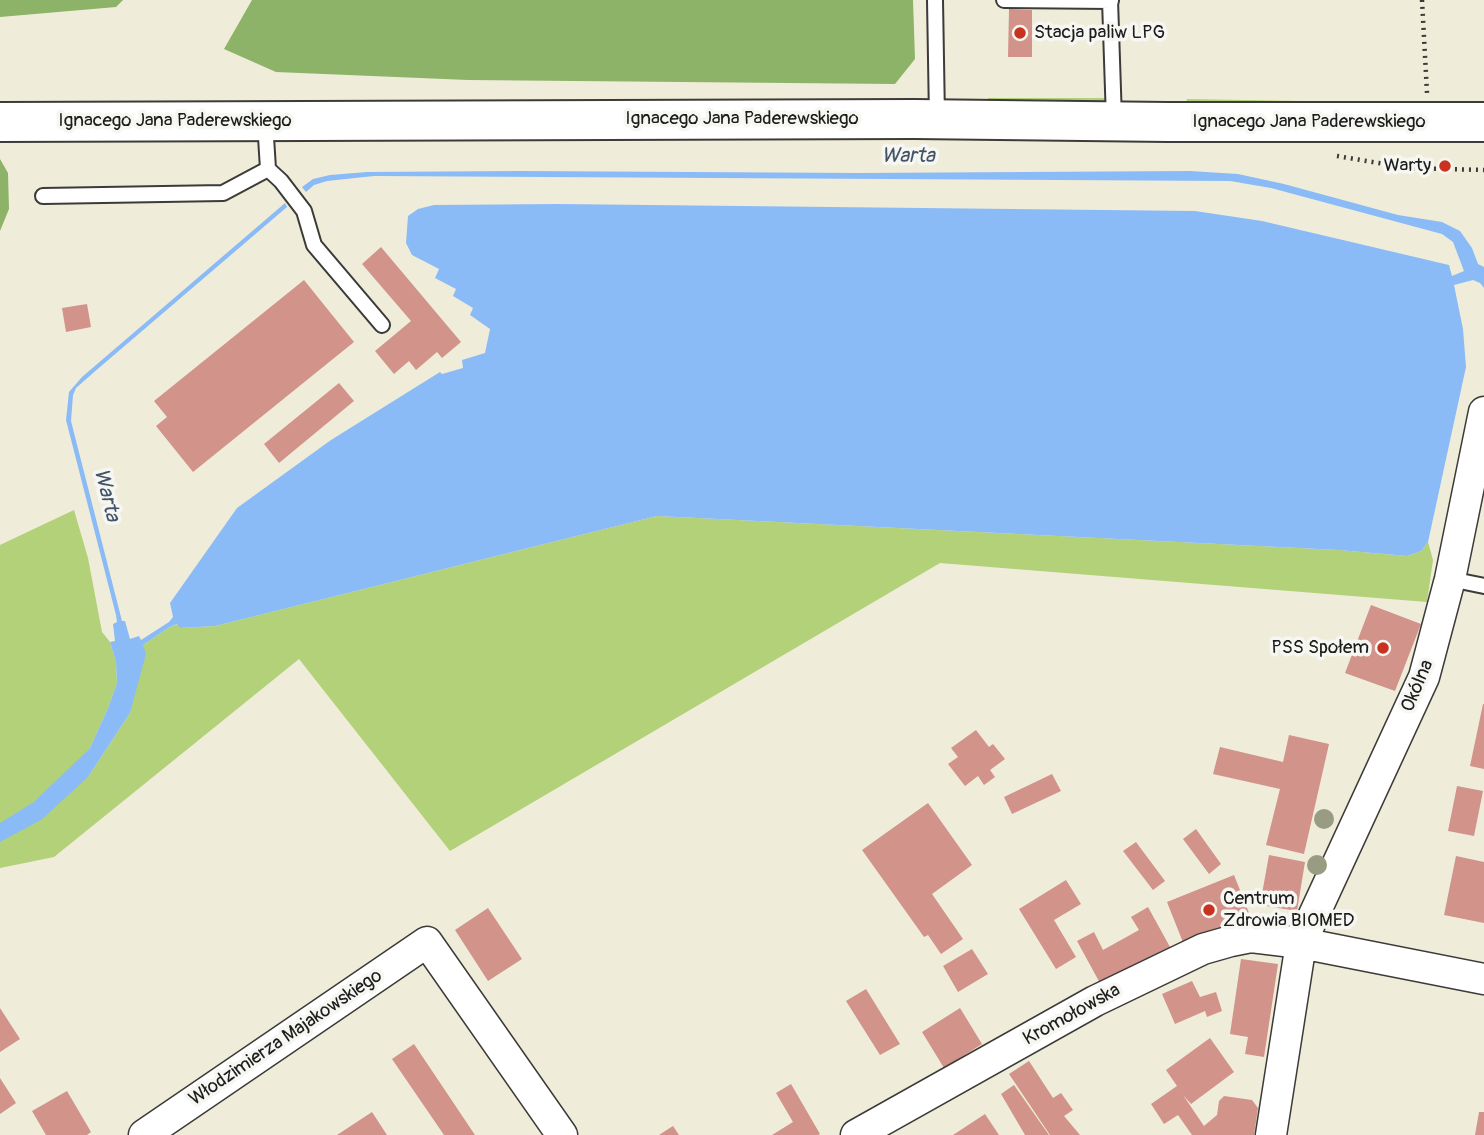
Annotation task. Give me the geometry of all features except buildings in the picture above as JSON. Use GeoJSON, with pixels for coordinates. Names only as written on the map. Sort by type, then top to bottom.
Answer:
{"type":"FeatureCollection","features":[{"type":"Feature","properties":{"kind":"main road","name":"Ignacego Jana Paderewskiego"},"geometry":{"type":"LineString","coordinates":[[0,122],[937,119],[1484,122]]}},
{"type":"Feature","properties":{"kind":"street","name":"Okólna"},"geometry":{"type":"LineString","coordinates":[[1271,1135],[1301,943],[1424,677],[1450,579],[1484,412]]}},
{"type":"Feature","properties":{"kind":"street","name":"Kromołowska"},"geometry":{"type":"LineString","coordinates":[[856,1135],[1096,1001],[1203,949],[1251,937],[1301,943]]}},
{"type":"Feature","properties":{"kind":"street","name":"Włodzimierza Majakowskiego"},"geometry":{"type":"LineString","coordinates":[[145,1135],[426,942],[562,1135]]}},
{"type":"Feature","properties":{"kind":"street"},"geometry":{"type":"LineString","coordinates":[[1301,943],[1484,979]]}},
{"type":"Feature","properties":{"kind":"lane"},"geometry":{"type":"LineString","coordinates":[[935,0],[937,119]]}},
{"type":"Feature","properties":{"kind":"lane"},"geometry":{"type":"LineString","coordinates":[[1004,0],[1111,1],[1114,121]]}},
{"type":"Feature","properties":{"kind":"lane"},"geometry":{"type":"LineString","coordinates":[[265,120],[268,169],[304,211],[314,245],[382,325]]}},
{"type":"Feature","properties":{"kind":"lane"},"geometry":{"type":"LineString","coordinates":[[43,196],[223,193],[268,169]]}},
{"type":"Feature","properties":{"kind":"lane"},"geometry":{"type":"LineString","coordinates":[[1450,579],[1484,586]]}},
{"type":"Feature","properties":{"kind":"path"},"geometry":{"type":"LineString","coordinates":[[1422,0],[1427,97]]}},
{"type":"Feature","properties":{"kind":"path"},"geometry":{"type":"LineString","coordinates":[[1329,155],[1408,168],[1484,170]]}},
{"type":"Feature","properties":{"kind":"green space"},"geometry":{"type":"Polygon","coordinates":[[[0,0],[123,0],[116,7],[0,17],[0,0]]]}},
{"type":"Feature","properties":{"kind":"green space"},"geometry":{"type":"Polygon","coordinates":[[[252,0],[913,0],[915,59],[895,84],[468,80],[276,72],[224,49],[252,0]]]}},
{"type":"Feature","properties":{"kind":"green space"},"geometry":{"type":"Polygon","coordinates":[[[988,98],[1109,98],[1108,104],[988,103],[988,98]]]}},
{"type":"Feature","properties":{"kind":"green space"},"geometry":{"type":"Polygon","coordinates":[[[1187,99],[1416,103],[1417,106],[1191,105],[1186,102],[1187,99]]]}},
{"type":"Feature","properties":{"kind":"green space"},"geometry":{"type":"Polygon","coordinates":[[[0,159],[8,173],[9,209],[0,231],[0,159]]]}},
{"type":"Feature","properties":{"kind":"green space"},"geometry":{"type":"Polygon","coordinates":[[[74,510],[88,558],[102,632],[110,642],[116,662],[117,683],[90,748],[65,774],[88,777],[130,713],[143,645],[168,628],[178,624],[180,628],[215,626],[657,516],[1339,550],[1407,556],[1421,551],[1428,542],[1433,560],[1427,602],[940,563],[450,851],[299,659],[54,857],[0,868],[0,545],[74,510]]]}},
{"type":"Feature","properties":{"kind":"water"},"geometry":{"type":"Polygon","coordinates":[[[1190,171],[1238,174],[1398,215],[1442,222],[1460,231],[1472,248],[1478,264],[1484,267],[1484,288],[1473,280],[1454,285],[1463,329],[1466,367],[1428,542],[1421,551],[1407,556],[1339,550],[657,516],[215,626],[180,628],[177,624],[168,628],[143,645],[146,654],[130,713],[88,777],[41,820],[0,842],[0,823],[34,802],[90,748],[117,683],[116,662],[110,642],[115,641],[113,624],[117,622],[116,615],[66,420],[69,392],[82,377],[285,203],[287,207],[93,373],[76,388],[73,395],[71,421],[122,621],[125,621],[130,639],[139,636],[141,640],[169,622],[173,617],[170,603],[237,508],[331,440],[440,372],[442,374],[463,368],[462,360],[485,353],[490,329],[470,315],[473,308],[453,296],[456,289],[435,278],[439,269],[412,255],[406,243],[408,216],[418,209],[434,205],[558,204],[1195,211],[1262,221],[1449,265],[1452,276],[1464,271],[1453,242],[1442,234],[1271,188],[1230,181],[374,176],[327,181],[314,185],[306,192],[302,187],[313,179],[330,175],[367,172],[1190,171]]]}},
{"type":"Feature","properties":{"kind":"place","name":"Stacja paliw LPG"},"geometry":{"type":"Point","coordinates":[1020,33]}},
{"type":"Feature","properties":{"kind":"place","name":"Warty"},"geometry":{"type":"Point","coordinates":[1445,166]}},
{"type":"Feature","properties":{"kind":"place","name":"PSS Społem"},"geometry":{"type":"Point","coordinates":[1383,648]}},
{"type":"Feature","properties":{"kind":"place","name":"Centrum Zdrowia BIOMED"},"geometry":{"type":"Point","coordinates":[1209,910]}},
{"type":"Feature","properties":{"kind":"water label","name":"Warta"},"geometry":{"type":"Point","coordinates":[908,157]}},
{"type":"Feature","properties":{"kind":"water label","name":"Warta"},"geometry":{"type":"Point","coordinates":[106,495]}}]}
